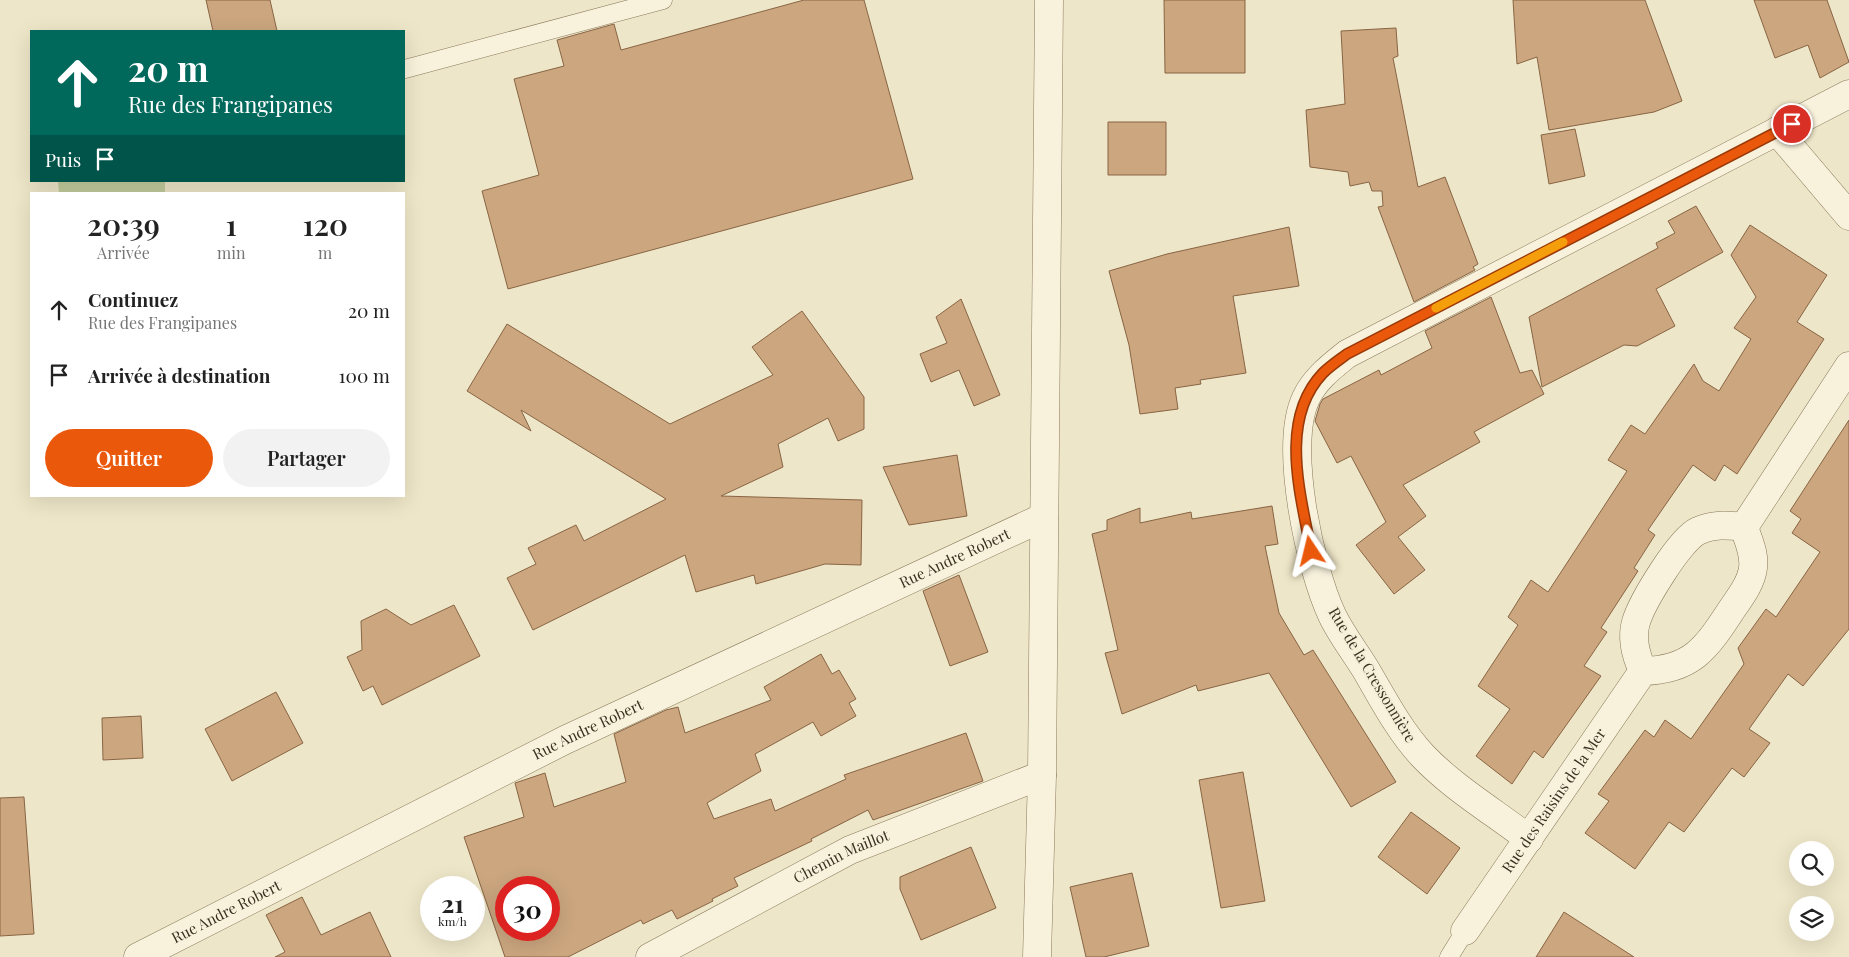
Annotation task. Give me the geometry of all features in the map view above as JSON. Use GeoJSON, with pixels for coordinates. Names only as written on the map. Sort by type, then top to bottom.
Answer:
{"type":"FeatureCollection","features":[{"type":"Feature","properties":{"kind":"street"},"geometry":{"type":"LineString","coordinates":[[1037,957],[1042,775],[1049,0]]}},
{"type":"Feature","properties":{"kind":"street","name":"Rue de la Cressonnière"},"geometry":{"type":"LineString","coordinates":[[1529,839],[1444,775],[1406,736],[1333,616],[1320,585],[1311,551],[1296,462],[1297,432],[1306,398],[1322,374],[1347,354],[1849,94]]}},
{"type":"Feature","properties":{"kind":"street"},"geometry":{"type":"LineString","coordinates":[[1777,131],[1849,216]]}},
{"type":"Feature","properties":{"kind":"street"},"geometry":{"type":"LineString","coordinates":[[1744,527],[1849,366]]}},
{"type":"Feature","properties":{"kind":"street","name":"Rue Andre Robert"},"geometry":{"type":"LineString","coordinates":[[138,957],[565,740],[1044,517]]}},
{"type":"Feature","properties":{"kind":"street"},"geometry":{"type":"LineString","coordinates":[[1712,525],[1744,527],[1752,550],[1753,567],[1748,584],[1710,642],[1692,659],[1659,671],[1643,671],[1637,657],[1634,640],[1636,623],[1644,604],[1683,542],[1696,531],[1712,525]]}},
{"type":"Feature","properties":{"kind":"street","name":"Rue des Raisins de la Mer"},"geometry":{"type":"LineString","coordinates":[[1465,931],[1643,671]]}},
{"type":"Feature","properties":{"kind":"street","name":"Chemin Maillot"},"geometry":{"type":"LineString","coordinates":[[650,957],[850,850],[1042,775]]}},
{"type":"Feature","properties":{"kind":"lane"},"geometry":{"type":"LineString","coordinates":[[405,69],[663,0]]}},
{"type":"Feature","properties":{"kind":"lane"},"geometry":{"type":"LineString","coordinates":[[1449,957],[1465,931]]}},
{"type":"Feature","properties":{"kind":"green space"},"geometry":{"type":"Polygon","coordinates":[[[58,182],[165,182],[165,192],[59,192],[58,182]]]}},
{"type":"Feature","properties":{"kind":"building"},"geometry":{"type":"Polygon","coordinates":[[[206,0],[270,0],[277,30],[213,30],[206,0]]]}},
{"type":"Feature","properties":{"kind":"building"},"geometry":{"type":"Polygon","coordinates":[[[804,0],[864,0],[913,179],[508,289],[482,191],[539,175],[514,79],[564,66],[557,40],[614,24],[621,50],[804,0]]]}},
{"type":"Feature","properties":{"kind":"building"},"geometry":{"type":"Polygon","coordinates":[[[1164,0],[1245,0],[1245,73],[1165,73],[1164,0]]]}},
{"type":"Feature","properties":{"kind":"building"},"geometry":{"type":"Polygon","coordinates":[[[1513,0],[1645,0],[1682,101],[1654,112],[1549,130],[1537,57],[1517,64],[1513,0]]]}},
{"type":"Feature","properties":{"kind":"building"},"geometry":{"type":"Polygon","coordinates":[[[1754,0],[1827,0],[1849,62],[1820,78],[1808,45],[1775,58],[1754,0]]]}},
{"type":"Feature","properties":{"kind":"building"},"geometry":{"type":"Polygon","coordinates":[[[1396,28],[1398,56],[1393,58],[1418,187],[1445,177],[1478,264],[1473,267],[1475,270],[1414,302],[1378,207],[1383,206],[1382,191],[1372,191],[1369,182],[1350,186],[1348,172],[1310,167],[1306,110],[1345,104],[1341,31],[1396,28]]]}},
{"type":"Feature","properties":{"kind":"building"},"geometry":{"type":"Polygon","coordinates":[[[1108,122],[1166,122],[1166,175],[1108,175],[1108,122]]]}},
{"type":"Feature","properties":{"kind":"building"},"geometry":{"type":"Polygon","coordinates":[[[1575,129],[1585,176],[1549,184],[1541,135],[1575,129]]]}},
{"type":"Feature","properties":{"kind":"building"},"geometry":{"type":"Polygon","coordinates":[[[1696,206],[1723,252],[1656,289],[1675,326],[1637,346],[1624,345],[1542,387],[1529,317],[1658,248],[1656,243],[1675,233],[1668,221],[1696,206]]]}},
{"type":"Feature","properties":{"kind":"building"},"geometry":{"type":"Polygon","coordinates":[[[1750,225],[1827,275],[1797,322],[1824,339],[1737,474],[1724,465],[1715,481],[1693,465],[1648,530],[1655,535],[1634,568],[1638,571],[1601,628],[1607,632],[1584,666],[1601,676],[1543,758],[1534,751],[1512,784],[1476,756],[1510,709],[1478,686],[1518,625],[1508,617],[1531,580],[1548,592],[1627,471],[1608,460],[1631,425],[1645,434],[1694,364],[1703,381],[1719,391],[1751,339],[1734,328],[1756,297],[1731,255],[1750,225]]]}},
{"type":"Feature","properties":{"kind":"building"},"geometry":{"type":"Polygon","coordinates":[[[1289,227],[1299,286],[1233,296],[1246,373],[1200,380],[1201,384],[1175,388],[1178,409],[1140,414],[1129,345],[1109,271],[1167,254],[1289,227]]]}},
{"type":"Feature","properties":{"kind":"building"},"geometry":{"type":"Polygon","coordinates":[[[1491,297],[1520,373],[1532,370],[1544,394],[1474,432],[1480,442],[1403,485],[1426,516],[1398,537],[1425,570],[1394,594],[1356,545],[1386,522],[1351,456],[1337,463],[1315,421],[1320,404],[1323,399],[1379,370],[1381,375],[1432,348],[1425,331],[1491,297]]]}},
{"type":"Feature","properties":{"kind":"building"},"geometry":{"type":"Polygon","coordinates":[[[961,299],[1000,395],[974,406],[959,370],[931,382],[920,354],[947,343],[936,317],[961,299]]]}},
{"type":"Feature","properties":{"kind":"building"},"geometry":{"type":"Polygon","coordinates":[[[802,311],[864,397],[864,429],[838,441],[828,418],[778,444],[783,467],[721,496],[862,500],[861,565],[825,564],[756,584],[754,575],[696,592],[685,555],[533,630],[507,578],[536,564],[528,548],[576,525],[584,541],[666,499],[521,410],[531,431],[467,391],[507,324],[670,424],[773,375],[752,347],[802,311]]]}},
{"type":"Feature","properties":{"kind":"building"},"geometry":{"type":"Polygon","coordinates":[[[1849,420],[1849,629],[1803,686],[1788,674],[1749,729],[1770,743],[1744,777],[1732,768],[1684,832],[1669,822],[1635,869],[1585,833],[1609,801],[1598,794],[1645,730],[1654,737],[1665,720],[1691,739],[1744,664],[1738,648],[1766,609],[1776,617],[1820,552],[1792,533],[1801,519],[1790,511],[1849,420]]]}},
{"type":"Feature","properties":{"kind":"building"},"geometry":{"type":"Polygon","coordinates":[[[957,455],[967,516],[909,525],[883,467],[957,455]]]}},
{"type":"Feature","properties":{"kind":"building"},"geometry":{"type":"Polygon","coordinates":[[[1272,506],[1278,544],[1265,546],[1279,613],[1304,655],[1313,650],[1396,782],[1351,807],[1269,673],[1198,691],[1196,685],[1122,714],[1105,653],[1118,650],[1092,534],[1107,530],[1107,520],[1140,508],[1140,523],[1191,512],[1192,519],[1272,506]]]}},
{"type":"Feature","properties":{"kind":"building"},"geometry":{"type":"Polygon","coordinates":[[[959,575],[988,652],[950,666],[923,591],[959,575]]]}},
{"type":"Feature","properties":{"kind":"building"},"geometry":{"type":"Polygon","coordinates":[[[454,605],[480,656],[382,705],[373,686],[363,691],[347,657],[362,650],[361,621],[386,609],[411,625],[454,605]]]}},
{"type":"Feature","properties":{"kind":"building"},"geometry":{"type":"Polygon","coordinates":[[[821,654],[832,674],[839,670],[856,699],[849,703],[856,716],[821,736],[813,722],[755,754],[761,771],[707,803],[714,819],[771,799],[775,811],[846,779],[844,775],[966,733],[983,781],[873,820],[868,810],[811,839],[812,841],[734,878],[738,886],[677,919],[672,910],[643,924],[641,920],[568,957],[505,957],[500,941],[560,941],[560,876],[495,876],[495,928],[485,898],[485,876],[477,876],[464,837],[524,817],[515,783],[545,773],[554,807],[626,782],[614,734],[666,710],[678,707],[685,733],[771,700],[764,687],[821,654]]]}},
{"type":"Feature","properties":{"kind":"building"},"geometry":{"type":"Polygon","coordinates":[[[276,692],[303,743],[232,781],[205,729],[276,692]]]}},
{"type":"Feature","properties":{"kind":"building"},"geometry":{"type":"Polygon","coordinates":[[[141,716],[143,758],[103,760],[102,718],[141,716]]]}},
{"type":"Feature","properties":{"kind":"building"},"geometry":{"type":"Polygon","coordinates":[[[1243,772],[1265,901],[1221,908],[1199,780],[1243,772]]]}},
{"type":"Feature","properties":{"kind":"building"},"geometry":{"type":"Polygon","coordinates":[[[24,797],[34,934],[0,936],[0,798],[24,797]]]}},
{"type":"Feature","properties":{"kind":"building"},"geometry":{"type":"Polygon","coordinates":[[[1411,812],[1460,848],[1427,894],[1378,857],[1411,812]]]}},
{"type":"Feature","properties":{"kind":"building"},"geometry":{"type":"Polygon","coordinates":[[[971,847],[996,908],[921,940],[900,889],[900,877],[971,847]]]}},
{"type":"Feature","properties":{"kind":"building"},"geometry":{"type":"Polygon","coordinates":[[[1132,873],[1149,946],[1104,957],[1086,957],[1070,887],[1132,873]]]}},
{"type":"Feature","properties":{"kind":"building"},"geometry":{"type":"Polygon","coordinates":[[[302,897],[321,935],[370,912],[391,957],[275,957],[285,952],[266,915],[302,897]]]}},
{"type":"Feature","properties":{"kind":"building"},"geometry":{"type":"Polygon","coordinates":[[[1564,912],[1634,957],[1536,957],[1564,912]]]}},
{"type":"Feature","properties":{"kind":"slow traffic"},"geometry":{"type":"LineString","coordinates":[[1436,308],[1563,242]]}},
{"type":"Feature","properties":{"kind":"route"},"geometry":{"type":"LineString","coordinates":[[1311,551],[1296,462],[1297,432],[1306,398],[1322,374],[1347,354],[1792,124]]}}]}
